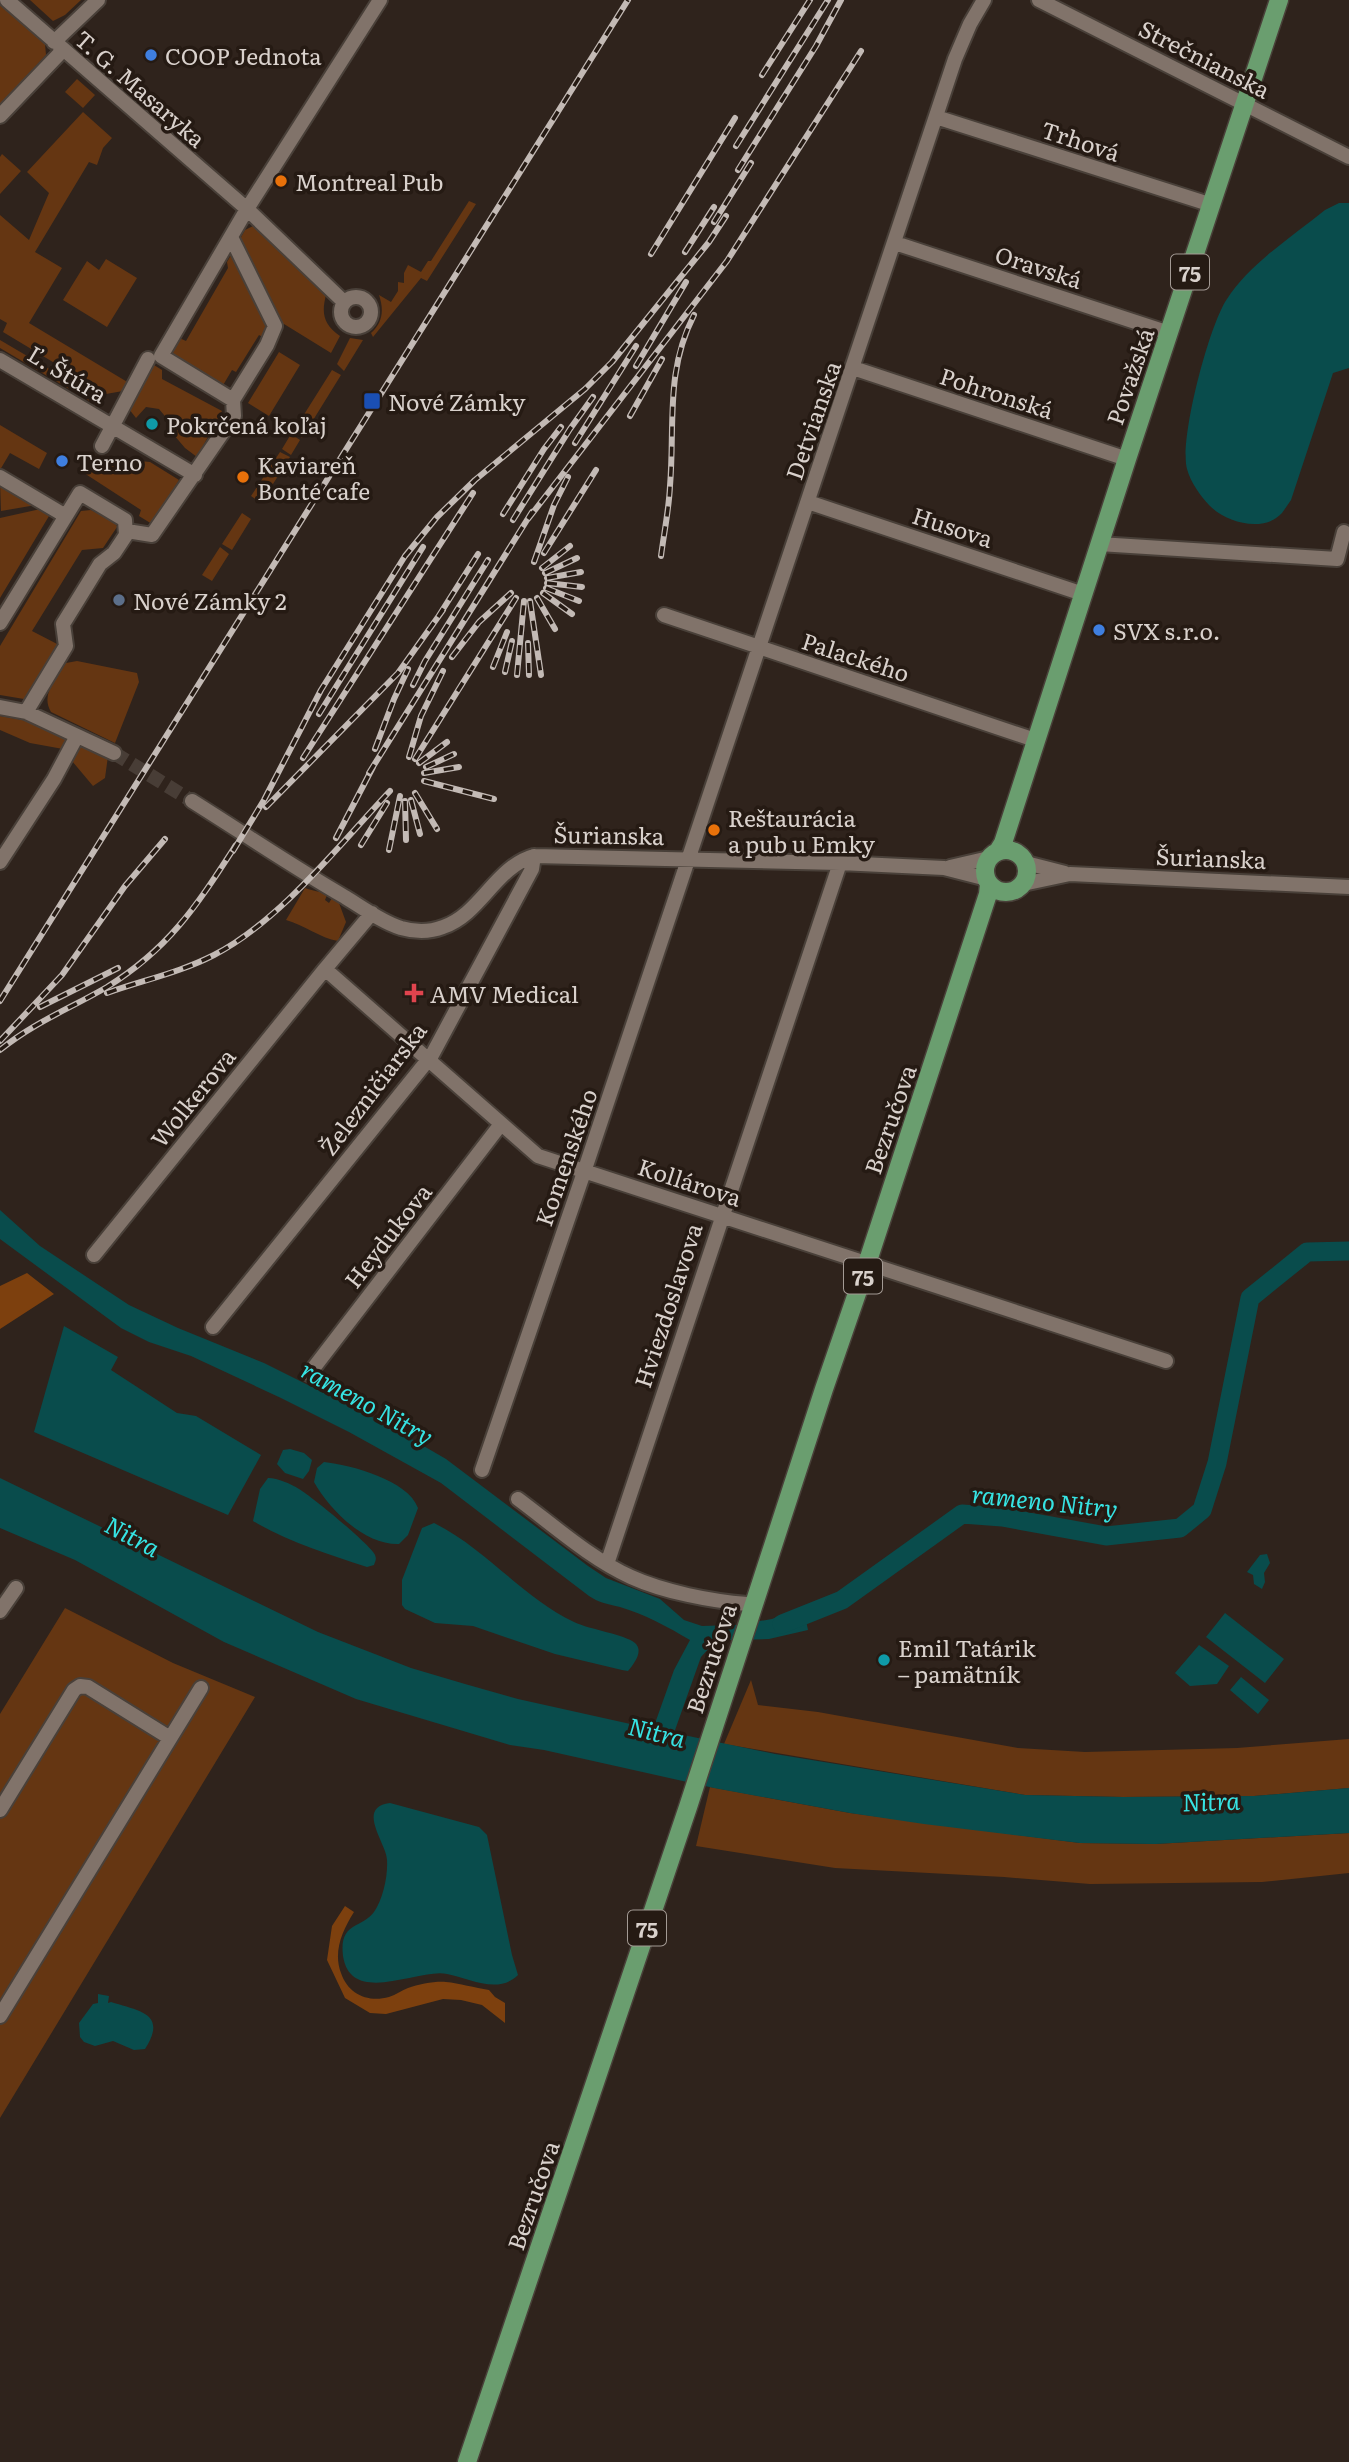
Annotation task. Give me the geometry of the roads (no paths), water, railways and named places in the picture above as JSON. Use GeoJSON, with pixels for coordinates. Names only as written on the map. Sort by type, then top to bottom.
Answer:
{"type":"FeatureCollection","features":[{"type":"Feature","properties":{"kind":"main road","name":"Považská"},"geometry":{"type":"LineString","coordinates":[[994,854],[1003,843],[1035,740],[1076,634],[1083,594],[1099,544],[1279,0]]}},
{"type":"Feature","properties":{"kind":"main road","name":"Považská"},"geometry":{"type":"LineString","coordinates":[[1023,858],[1018,830],[1026,768]]}},
{"type":"Feature","properties":{"kind":"main road"},"geometry":{"type":"LineString","coordinates":[[994,854],[1009,849],[1023,858]]}},
{"type":"Feature","properties":{"kind":"main road","name":"Bezručova"},"geometry":{"type":"LineString","coordinates":[[467,2462],[688,1807],[749,1609],[971,946],[988,894],[985,868],[994,854]]}},
{"type":"Feature","properties":{"kind":"main road","name":"Bezručova"},"geometry":{"type":"LineString","coordinates":[[971,946],[1027,874],[1023,858]]}},
{"type":"Feature","properties":{"kind":"main road"},"geometry":{"type":"LineString","coordinates":[[988,881],[998,890],[1016,888]]}},
{"type":"Feature","properties":{"kind":"street","name":"T. G. Masaryka"},"geometry":{"type":"LineString","coordinates":[[7,0],[247,209],[344,302]]}},
{"type":"Feature","properties":{"kind":"street"},"geometry":{"type":"LineString","coordinates":[[0,116],[98,0]]}},
{"type":"Feature","properties":{"kind":"street"},"geometry":{"type":"LineString","coordinates":[[233,400],[161,356],[247,209],[380,0]]}},
{"type":"Feature","properties":{"kind":"street","name":"Detvianska"},"geometry":{"type":"LineString","coordinates":[[689,858],[962,41],[984,0]]}},
{"type":"Feature","properties":{"kind":"street","name":"Strečnianska"},"geometry":{"type":"LineString","coordinates":[[1039,0],[1349,157]]}},
{"type":"Feature","properties":{"kind":"street","name":"Trhová"},"geometry":{"type":"LineString","coordinates":[[936,117],[1212,205]]}},
{"type":"Feature","properties":{"kind":"street"},"geometry":{"type":"LineString","coordinates":[[127,531],[152,535],[234,416],[233,400],[267,345],[275,326],[231,237]]}},
{"type":"Feature","properties":{"kind":"street","name":"Oravská"},"geometry":{"type":"LineString","coordinates":[[895,243],[1169,333]]}},
{"type":"Feature","properties":{"kind":"street"},"geometry":{"type":"LineString","coordinates":[[102,446],[148,359]]}},
{"type":"Feature","properties":{"kind":"street","name":"Ľ. Štúra"},"geometry":{"type":"LineString","coordinates":[[0,360],[194,475]]}},
{"type":"Feature","properties":{"kind":"street","name":"Pohronská"},"geometry":{"type":"LineString","coordinates":[[853,368],[1127,459]]}},
{"type":"Feature","properties":{"kind":"street"},"geometry":{"type":"LineString","coordinates":[[0,477],[64,515]]}},
{"type":"Feature","properties":{"kind":"street"},"geometry":{"type":"LineString","coordinates":[[0,623],[80,493],[125,520],[127,531],[114,553],[100,564],[63,624],[66,646],[26,712]]}},
{"type":"Feature","properties":{"kind":"street","name":"Husova"},"geometry":{"type":"LineString","coordinates":[[808,502],[1083,594]]}},
{"type":"Feature","properties":{"kind":"street"},"geometry":{"type":"LineString","coordinates":[[1099,544],[1337,559],[1343,532]]}},
{"type":"Feature","properties":{"kind":"street","name":"Palackého"},"geometry":{"type":"LineString","coordinates":[[664,615],[1035,740]]}},
{"type":"Feature","properties":{"kind":"street"},"geometry":{"type":"LineString","coordinates":[[0,707],[26,712],[114,753]]}},
{"type":"Feature","properties":{"kind":"street"},"geometry":{"type":"LineString","coordinates":[[0,862],[55,781],[77,736]]}},
{"type":"Feature","properties":{"kind":"street","name":"Šurianska"},"geometry":{"type":"LineString","coordinates":[[192,801],[313,878],[372,913],[409,930],[425,931],[445,927],[464,915],[511,868],[534,856],[689,858],[944,868],[988,881]]}},
{"type":"Feature","properties":{"kind":"street","name":"Šurianska"},"geometry":{"type":"LineString","coordinates":[[944,868],[994,854]]}},
{"type":"Feature","properties":{"kind":"street","name":"Železničiarska"},"geometry":{"type":"LineString","coordinates":[[214,1327],[432,1055],[532,869],[534,856]]}},
{"type":"Feature","properties":{"kind":"street","name":"Komenského"},"geometry":{"type":"LineString","coordinates":[[482,1471],[689,858]]}},
{"type":"Feature","properties":{"kind":"street","name":"Šurianska"},"geometry":{"type":"LineString","coordinates":[[1023,858],[1070,874],[1349,887]]}},
{"type":"Feature","properties":{"kind":"street","name":"Hviezdoslavova"},"geometry":{"type":"LineString","coordinates":[[607,1564],[840,863]]}},
{"type":"Feature","properties":{"kind":"street","name":"Šurianska"},"geometry":{"type":"LineString","coordinates":[[1016,888],[1070,874]]}},
{"type":"Feature","properties":{"kind":"street"},"geometry":{"type":"LineString","coordinates":[[325,969],[372,913]]}},
{"type":"Feature","properties":{"kind":"street","name":"Kollárova"},"geometry":{"type":"LineString","coordinates":[[325,969],[537,1156],[1166,1361]]}},
{"type":"Feature","properties":{"kind":"street","name":"Wolkerova"},"geometry":{"type":"LineString","coordinates":[[93,1255],[325,969]]}},
{"type":"Feature","properties":{"kind":"street","name":"Heydukova"},"geometry":{"type":"LineString","coordinates":[[309,1374],[501,1124]]}},
{"type":"Feature","properties":{"kind":"street"},"geometry":{"type":"LineString","coordinates":[[518,1499],[607,1564],[630,1577],[749,1609]]}},
{"type":"Feature","properties":{"kind":"street"},"geometry":{"type":"LineString","coordinates":[[0,1611],[16,1588]]}},
{"type":"Feature","properties":{"kind":"street"},"geometry":{"type":"LineString","coordinates":[[0,1810],[74,1690],[80,1686],[88,1687],[170,1738]]}},
{"type":"Feature","properties":{"kind":"street"},"geometry":{"type":"LineString","coordinates":[[0,2016],[201,1688]]}},
{"type":"Feature","properties":{"kind":"water"},"geometry":{"type":"Polygon","coordinates":[[[1339,203],[1349,203],[1349,368],[1333,373],[1291,500],[1282,513],[1265,523],[1235,521],[1209,505],[1196,488],[1187,469],[1187,434],[1191,409],[1212,332],[1227,299],[1247,274],[1325,210],[1339,203]]]}},
{"type":"Feature","properties":{"kind":"water","name":"Nitra"},"geometry":{"type":"Polygon","coordinates":[[[0,1210],[40,1246],[129,1305],[264,1363],[384,1423],[446,1459],[588,1566],[606,1578],[660,1599],[684,1620],[702,1626],[736,1625],[772,1619],[803,1606],[808,1630],[769,1639],[729,1640],[712,1645],[701,1657],[674,1733],[775,1754],[1025,1795],[1254,1796],[1349,1788],[1349,1833],[1155,1844],[1080,1843],[850,1813],[714,1788],[544,1750],[510,1745],[356,1699],[224,1642],[75,1560],[0,1528],[0,1478],[318,1632],[411,1668],[518,1699],[653,1729],[674,1670],[690,1640],[647,1617],[593,1598],[441,1483],[349,1432],[191,1356],[149,1342],[121,1328],[0,1239],[0,1210]]]}},
{"type":"Feature","properties":{"kind":"water"},"geometry":{"type":"Polygon","coordinates":[[[64,1326],[118,1357],[111,1370],[177,1413],[196,1416],[261,1455],[228,1515],[34,1432],[64,1326]]]}},
{"type":"Feature","properties":{"kind":"water"},"geometry":{"type":"Polygon","coordinates":[[[283,1450],[304,1453],[312,1460],[303,1479],[285,1473],[277,1464],[283,1450]]]}},
{"type":"Feature","properties":{"kind":"water"},"geometry":{"type":"Polygon","coordinates":[[[324,1462],[363,1470],[403,1489],[418,1508],[408,1535],[399,1544],[386,1543],[373,1539],[349,1524],[329,1504],[314,1482],[317,1468],[324,1462]]]}},
{"type":"Feature","properties":{"kind":"water"},"geometry":{"type":"Polygon","coordinates":[[[268,1478],[296,1487],[327,1510],[371,1550],[376,1558],[374,1565],[367,1567],[309,1547],[253,1521],[260,1489],[268,1478]]]}},
{"type":"Feature","properties":{"kind":"water"},"geometry":{"type":"Polygon","coordinates":[[[434,1523],[453,1533],[555,1612],[581,1625],[635,1643],[639,1650],[633,1665],[628,1671],[555,1654],[473,1626],[435,1623],[405,1609],[402,1605],[402,1580],[422,1528],[434,1523]]]}},
{"type":"Feature","properties":{"kind":"water"},"geometry":{"type":"Polygon","coordinates":[[[1267,1554],[1270,1563],[1264,1573],[1265,1582],[1262,1589],[1254,1584],[1253,1575],[1247,1572],[1260,1555],[1267,1554]]]}},
{"type":"Feature","properties":{"kind":"water"},"geometry":{"type":"Polygon","coordinates":[[[1225,1613],[1284,1659],[1265,1683],[1206,1637],[1225,1613]]]}},
{"type":"Feature","properties":{"kind":"water"},"geometry":{"type":"Polygon","coordinates":[[[1199,1645],[1229,1666],[1217,1684],[1190,1686],[1175,1673],[1199,1645]]]}},
{"type":"Feature","properties":{"kind":"water"},"geometry":{"type":"Polygon","coordinates":[[[1241,1677],[1269,1700],[1258,1714],[1230,1690],[1241,1677]]]}},
{"type":"Feature","properties":{"kind":"water"},"geometry":{"type":"Polygon","coordinates":[[[390,1803],[479,1827],[487,1835],[518,1975],[510,1981],[493,1985],[447,1974],[435,1974],[372,1983],[359,1979],[349,1971],[343,1956],[344,1937],[374,1912],[384,1887],[387,1873],[386,1853],[374,1819],[375,1811],[380,1806],[390,1803]]]}},
{"type":"Feature","properties":{"kind":"water"},"geometry":{"type":"Polygon","coordinates":[[[98,1994],[109,1996],[108,2003],[147,2015],[153,2028],[145,2049],[134,2050],[113,2041],[95,2046],[84,2042],[80,2037],[79,2023],[93,2004],[98,2003],[98,1994]]]}},
{"type":"Feature","properties":{"kind":"waterway","name":"rameno Nitry"},"geometry":{"type":"LineString","coordinates":[[782,1624],[842,1600],[962,1514],[1002,1517],[1106,1536],[1180,1528],[1202,1510],[1217,1463],[1250,1298],[1307,1252],[1349,1251]]}},
{"type":"Feature","properties":{"kind":"tunnel"},"geometry":{"type":"LineString","coordinates":[[114,753],[192,801]]}},
{"type":"Feature","properties":{"kind":"railway"},"geometry":{"type":"LineString","coordinates":[[0,1001],[628,0]]}},
{"type":"Feature","properties":{"kind":"railway"},"geometry":{"type":"LineString","coordinates":[[762,75],[810,0]]}},
{"type":"Feature","properties":{"kind":"railway"},"geometry":{"type":"LineString","coordinates":[[736,146],[828,0]]}},
{"type":"Feature","properties":{"kind":"railway"},"geometry":{"type":"LineString","coordinates":[[738,170],[816,46],[841,0]]}},
{"type":"Feature","properties":{"kind":"railway"},"geometry":{"type":"LineString","coordinates":[[528,519],[727,261],[861,51]]}},
{"type":"Feature","properties":{"kind":"railway"},"geometry":{"type":"LineString","coordinates":[[651,254],[735,118]]}},
{"type":"Feature","properties":{"kind":"railway"},"geometry":{"type":"LineString","coordinates":[[714,222],[751,163]]}},
{"type":"Feature","properties":{"kind":"railway"},"geometry":{"type":"LineString","coordinates":[[685,252],[714,207]]}},
{"type":"Feature","properties":{"kind":"railway"},"geometry":{"type":"LineString","coordinates":[[233,851],[264,800],[321,690],[405,556],[437,517],[475,480],[585,389],[612,362],[709,242],[726,216]]}},
{"type":"Feature","properties":{"kind":"railway"},"geometry":{"type":"LineString","coordinates":[[636,366],[686,282]]}},
{"type":"Feature","properties":{"kind":"railway"},"geometry":{"type":"LineString","coordinates":[[661,556],[669,495],[675,378],[685,336],[694,315]]}},
{"type":"Feature","properties":{"kind":"railway"},"geometry":{"type":"LineString","coordinates":[[575,443],[636,346]]}},
{"type":"Feature","properties":{"kind":"railway"},"geometry":{"type":"LineString","coordinates":[[630,416],[662,359]]}},
{"type":"Feature","properties":{"kind":"railway"},"geometry":{"type":"LineString","coordinates":[[513,520],[593,397]]}},
{"type":"Feature","properties":{"kind":"railway"},"geometry":{"type":"LineString","coordinates":[[503,514],[561,427]]}},
{"type":"Feature","properties":{"kind":"railway"},"geometry":{"type":"LineString","coordinates":[[544,553],[596,470]]}},
{"type":"Feature","properties":{"kind":"railway"},"geometry":{"type":"LineString","coordinates":[[534,562],[554,505],[568,477]]}},
{"type":"Feature","properties":{"kind":"railway"},"geometry":{"type":"LineString","coordinates":[[303,758],[473,493]]}},
{"type":"Feature","properties":{"kind":"railway"},"geometry":{"type":"LineString","coordinates":[[369,773],[532,512]]}},
{"type":"Feature","properties":{"kind":"railway"},"geometry":{"type":"LineString","coordinates":[[542,568],[570,546]]}},
{"type":"Feature","properties":{"kind":"railway"},"geometry":{"type":"LineString","coordinates":[[319,714],[423,547]]}},
{"type":"Feature","properties":{"kind":"railway"},"geometry":{"type":"LineString","coordinates":[[438,617],[478,554]]}},
{"type":"Feature","properties":{"kind":"railway"},"geometry":{"type":"LineString","coordinates":[[545,573],[577,558]]}},
{"type":"Feature","properties":{"kind":"railway"},"geometry":{"type":"LineString","coordinates":[[413,685],[488,560]]}},
{"type":"Feature","properties":{"kind":"railway"},"geometry":{"type":"LineString","coordinates":[[547,578],[581,572]]}},
{"type":"Feature","properties":{"kind":"railway"},"geometry":{"type":"LineString","coordinates":[[547,583],[582,587]]}},
{"type":"Feature","properties":{"kind":"railway"},"geometry":{"type":"LineString","coordinates":[[546,588],[579,601]]}},
{"type":"Feature","properties":{"kind":"railway"},"geometry":{"type":"LineString","coordinates":[[452,657],[479,622],[511,593]]}},
{"type":"Feature","properties":{"kind":"railway"},"geometry":{"type":"LineString","coordinates":[[543,593],[572,614]]}},
{"type":"Feature","properties":{"kind":"railway"},"geometry":{"type":"LineString","coordinates":[[415,759],[516,598]]}},
{"type":"Feature","properties":{"kind":"railway"},"geometry":{"type":"LineString","coordinates":[[537,598],[555,629]]}},
{"type":"Feature","properties":{"kind":"railway"},"geometry":{"type":"LineString","coordinates":[[517,675],[524,601]]}},
{"type":"Feature","properties":{"kind":"railway"},"geometry":{"type":"LineString","coordinates":[[530,601],[541,675]]}},
{"type":"Feature","properties":{"kind":"railway"},"geometry":{"type":"LineString","coordinates":[[266,807],[398,673],[443,610]]}},
{"type":"Feature","properties":{"kind":"railway"},"geometry":{"type":"LineString","coordinates":[[493,667],[507,632]]}},
{"type":"Feature","properties":{"kind":"railway"},"geometry":{"type":"LineString","coordinates":[[505,672],[512,641]]}},
{"type":"Feature","properties":{"kind":"railway"},"geometry":{"type":"LineString","coordinates":[[528,643],[529,675]]}},
{"type":"Feature","properties":{"kind":"railway"},"geometry":{"type":"LineString","coordinates":[[375,749],[408,669]]}},
{"type":"Feature","properties":{"kind":"railway"},"geometry":{"type":"LineString","coordinates":[[409,757],[421,716],[443,671]]}},
{"type":"Feature","properties":{"kind":"railway"},"geometry":{"type":"LineString","coordinates":[[419,763],[447,742]]}},
{"type":"Feature","properties":{"kind":"railway"},"geometry":{"type":"LineString","coordinates":[[426,767],[454,754]]}},
{"type":"Feature","properties":{"kind":"railway"},"geometry":{"type":"LineString","coordinates":[[336,838],[373,767]]}},
{"type":"Feature","properties":{"kind":"railway"},"geometry":{"type":"LineString","coordinates":[[424,773],[459,767]]}},
{"type":"Feature","properties":{"kind":"railway"},"geometry":{"type":"LineString","coordinates":[[424,781],[494,799]]}},
{"type":"Feature","properties":{"kind":"railway"},"geometry":{"type":"LineString","coordinates":[[107,993],[188,967],[214,955],[262,923],[308,880],[390,791]]}},
{"type":"Feature","properties":{"kind":"railway"},"geometry":{"type":"LineString","coordinates":[[415,793],[437,829]]}},
{"type":"Feature","properties":{"kind":"railway"},"geometry":{"type":"LineString","coordinates":[[389,850],[400,796]]}},
{"type":"Feature","properties":{"kind":"railway"},"geometry":{"type":"LineString","coordinates":[[411,800],[420,834]]}},
{"type":"Feature","properties":{"kind":"railway"},"geometry":{"type":"LineString","coordinates":[[405,801],[406,840]]}},
{"type":"Feature","properties":{"kind":"railway"},"geometry":{"type":"LineString","coordinates":[[361,845],[387,803]]}},
{"type":"Feature","properties":{"kind":"railway"},"geometry":{"type":"LineString","coordinates":[[0,1041],[62,975],[125,886],[165,839]]}},
{"type":"Feature","properties":{"kind":"railway"},"geometry":{"type":"LineString","coordinates":[[0,1050],[39,1024],[107,987],[148,957],[181,924],[236,845]]}},
{"type":"Feature","properties":{"kind":"railway"},"geometry":{"type":"LineString","coordinates":[[40,1007],[118,968]]}},
{"type":"Feature","properties":{"kind":"place","name":"COOP Jednota"},"geometry":{"type":"Point","coordinates":[151,55]}},
{"type":"Feature","properties":{"kind":"place","name":"Montreal Pub"},"geometry":{"type":"Point","coordinates":[281,181]}},
{"type":"Feature","properties":{"kind":"place","name":"Nové Zámky"},"geometry":{"type":"Point","coordinates":[372,401]}},
{"type":"Feature","properties":{"kind":"place","name":"Pokrčená koľaj"},"geometry":{"type":"Point","coordinates":[152,424]}},
{"type":"Feature","properties":{"kind":"place","name":"Terno"},"geometry":{"type":"Point","coordinates":[62,461]}},
{"type":"Feature","properties":{"kind":"place","name":"Kaviareň Bonté cafe"},"geometry":{"type":"Point","coordinates":[243,477]}},
{"type":"Feature","properties":{"kind":"place","name":"Nové Zámky 2"},"geometry":{"type":"Point","coordinates":[119,600]}},
{"type":"Feature","properties":{"kind":"place","name":"SVX s.r.o."},"geometry":{"type":"Point","coordinates":[1099,630]}},
{"type":"Feature","properties":{"kind":"place","name":"Reštaurácia a pub u Emky"},"geometry":{"type":"Point","coordinates":[714,830]}},
{"type":"Feature","properties":{"kind":"place","name":"AMV Medical"},"geometry":{"type":"Point","coordinates":[414,993]}},
{"type":"Feature","properties":{"kind":"place","name":"Emil Tatárik – pamätník"},"geometry":{"type":"Point","coordinates":[884,1660]}}]}
